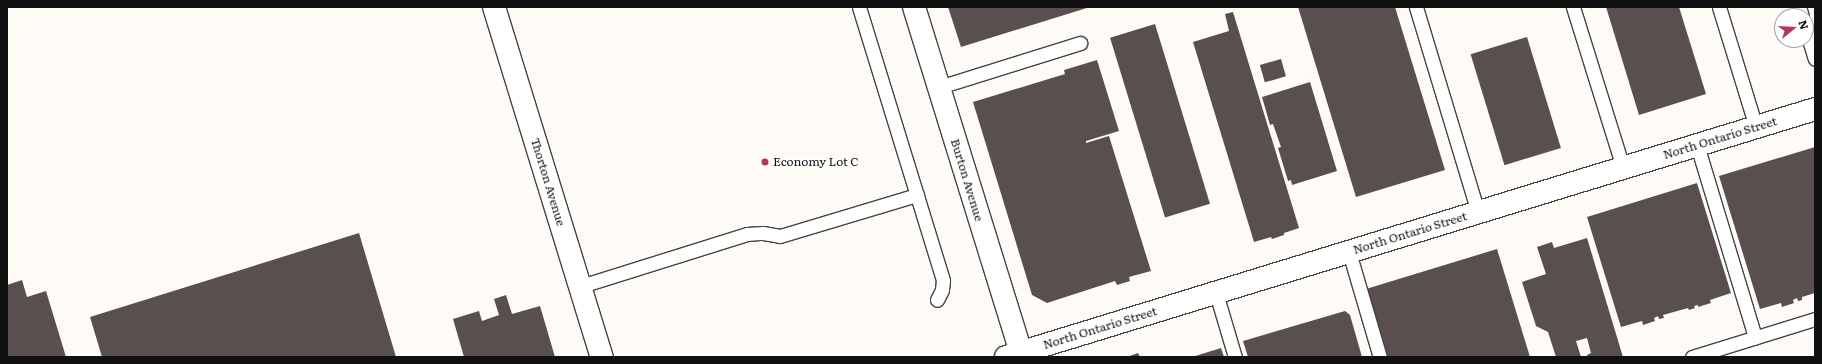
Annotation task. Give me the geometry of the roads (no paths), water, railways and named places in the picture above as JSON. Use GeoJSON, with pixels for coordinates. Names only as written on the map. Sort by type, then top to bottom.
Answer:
{"type":"FeatureCollection","features":[{"type":"Feature","properties":{"kind":"street","name":"Thorton Avenue"},"geometry":{"type":"LineString","coordinates":[[494,7],[602,357]]}},
{"type":"Feature","properties":{"kind":"street","name":"Burton Avenue"},"geometry":{"type":"LineString","coordinates":[[914,7],[939,87],[1012,355]]}},
{"type":"Feature","properties":{"kind":"street","name":"North Ontario Street"},"geometry":{"type":"LineString","coordinates":[[1012,355],[1815,109]]}},
{"type":"Feature","properties":{"kind":"lane"},"geometry":{"type":"LineString","coordinates":[[859,7],[942,280],[942,290],[937,300]]}},
{"type":"Feature","properties":{"kind":"lane"},"geometry":{"type":"LineString","coordinates":[[1416,7],[1478,212]]}},
{"type":"Feature","properties":{"kind":"lane"},"geometry":{"type":"LineString","coordinates":[[1573,7],[1623,168]]}},
{"type":"Feature","properties":{"kind":"lane"},"geometry":{"type":"LineString","coordinates":[[1719,7],[1756,127]]}},
{"type":"Feature","properties":{"kind":"lane"},"geometry":{"type":"LineString","coordinates":[[939,87],[1080,43]]}},
{"type":"Feature","properties":{"kind":"lane"},"geometry":{"type":"LineString","coordinates":[[1812,48],[1815,59]]}},
{"type":"Feature","properties":{"kind":"lane"},"geometry":{"type":"LineString","coordinates":[[1697,145],[1756,337]]}},
{"type":"Feature","properties":{"kind":"lane"},"geometry":{"type":"LineString","coordinates":[[581,286],[747,234],[780,236],[917,195]]}},
{"type":"Feature","properties":{"kind":"lane"},"geometry":{"type":"LineString","coordinates":[[1349,252],[1380,357]]}},
{"type":"Feature","properties":{"kind":"lane"},"geometry":{"type":"LineString","coordinates":[[1216,293],[1235,357]]}},
{"type":"Feature","properties":{"kind":"lane"},"geometry":{"type":"LineString","coordinates":[[1692,357],[1815,319]]}},
{"type":"Feature","properties":{"kind":"place","name":"Economy Lot C"},"geometry":{"type":"Point","coordinates":[765,162]}}]}
